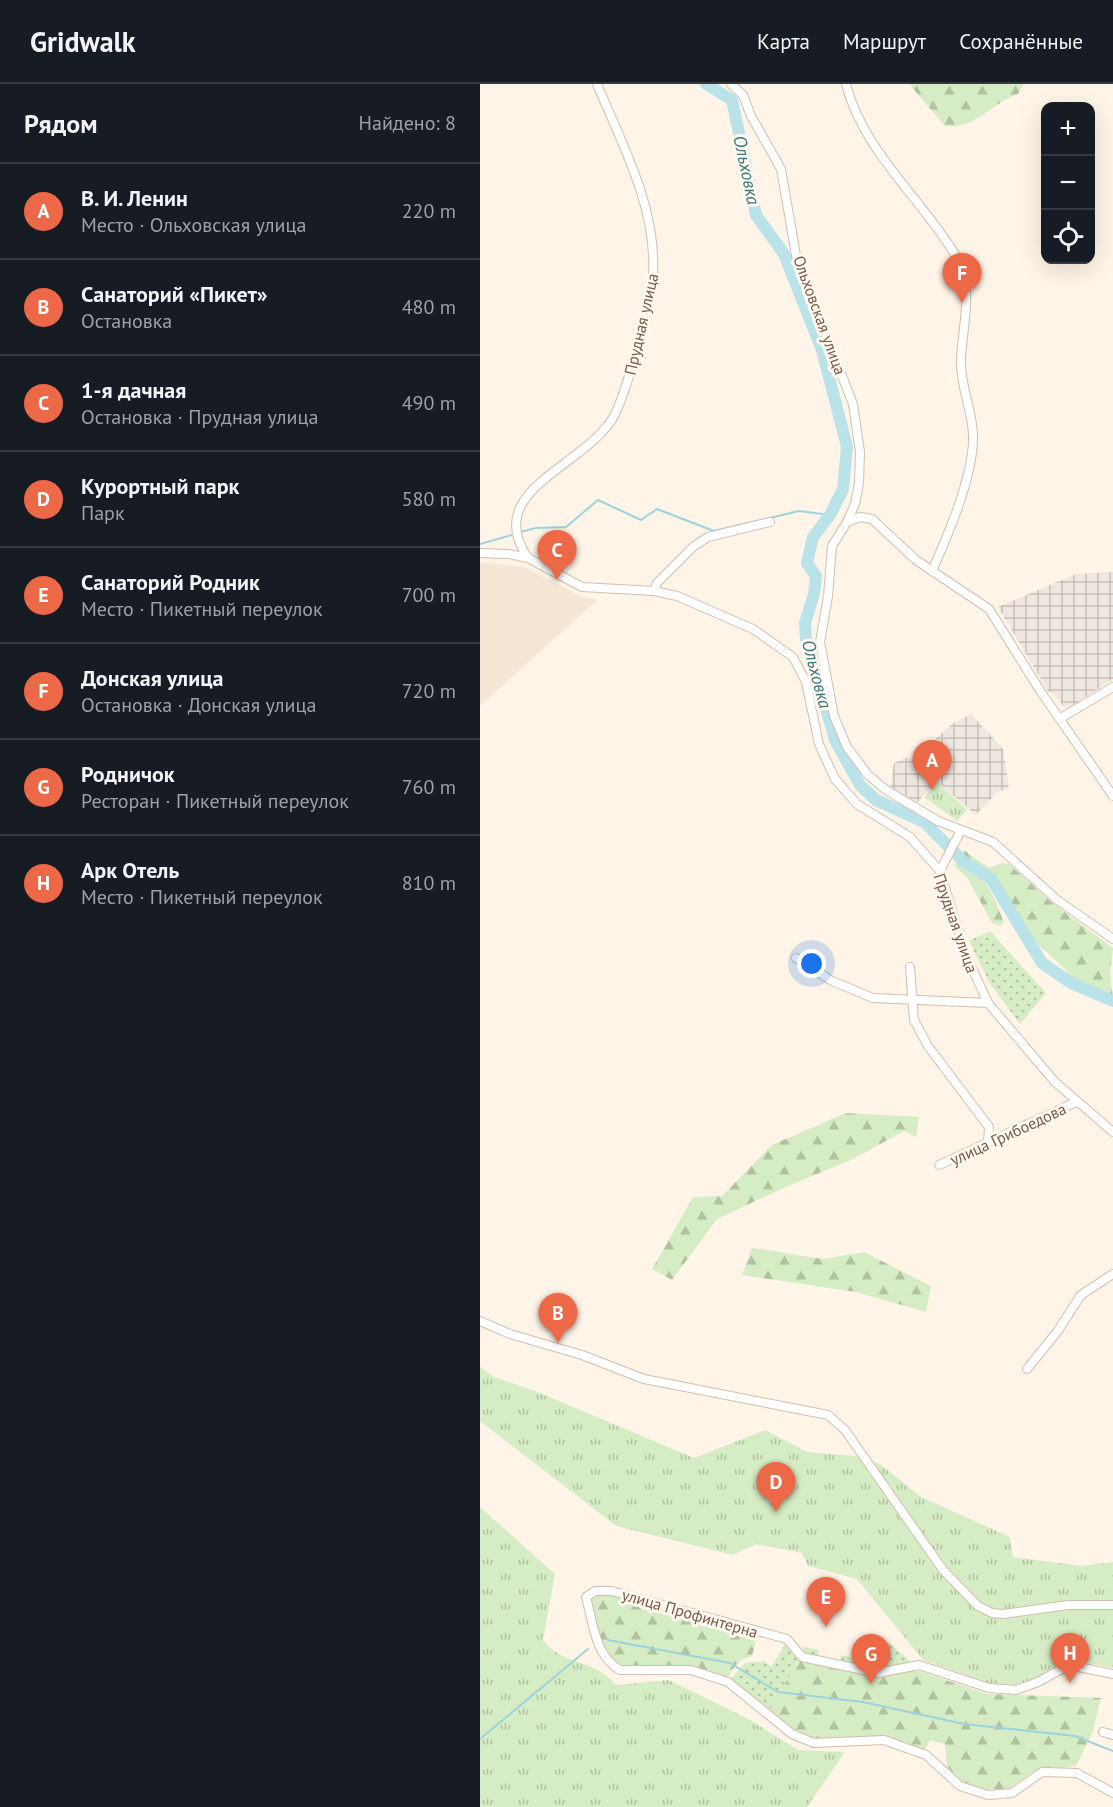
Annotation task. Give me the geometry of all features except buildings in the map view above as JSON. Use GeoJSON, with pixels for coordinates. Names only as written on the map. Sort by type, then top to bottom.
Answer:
{"type":"FeatureCollection","features":[{"type":"Feature","properties":{"kind":"street","name":"Прудная улица"},"geometry":{"type":"LineString","coordinates":[[528,558],[515,541],[512,524],[515,504],[537,480],[588,446],[614,416],[627,384],[651,291],[654,260],[647,216],[622,141],[597,84]]}},
{"type":"Feature","properties":{"kind":"street","name":"Ольховская улица"},"geometry":{"type":"LineString","coordinates":[[731,84],[744,95],[751,116],[781,169],[796,261],[853,404],[860,452],[859,483],[855,504],[832,546],[828,596],[820,642],[839,730],[847,747],[868,775],[886,790],[938,821],[993,842],[1056,899],[1113,939]]}},
{"type":"Feature","properties":{"kind":"street"},"geometry":{"type":"LineString","coordinates":[[846,84],[869,139],[957,258],[966,287],[967,304],[961,360],[963,388],[973,435],[955,519],[932,571]]}},
{"type":"Feature","properties":{"kind":"street"},"geometry":{"type":"LineString","coordinates":[[847,522],[860,517],[872,519],[916,560],[989,609],[1041,692],[1113,796]]}},
{"type":"Feature","properties":{"kind":"street"},"geometry":{"type":"LineString","coordinates":[[654,591],[657,583],[694,546],[708,537],[770,522]]}},
{"type":"Feature","properties":{"kind":"street","name":"Прудная улица"},"geometry":{"type":"LineString","coordinates":[[480,553],[508,554],[528,558],[582,587],[654,591],[677,596],[753,629],[793,657],[806,682],[819,744],[835,779],[857,804],[910,837],[940,871],[965,953],[988,1003],[1021,1045],[1076,1102],[1113,1132]]}},
{"type":"Feature","properties":{"kind":"street"},"geometry":{"type":"LineString","coordinates":[[1061,718],[1113,687]]}},
{"type":"Feature","properties":{"kind":"street"},"geometry":{"type":"LineString","coordinates":[[940,871],[961,830]]}},
{"type":"Feature","properties":{"kind":"street"},"geometry":{"type":"LineString","coordinates":[[796,958],[860,994],[910,1001],[988,1003]]}},
{"type":"Feature","properties":{"kind":"street"},"geometry":{"type":"LineString","coordinates":[[910,967],[910,1001],[914,1020],[928,1046],[989,1126],[988,1143]]}},
{"type":"Feature","properties":{"kind":"street","name":"улица Грибоедова"},"geometry":{"type":"LineString","coordinates":[[939,1165],[1076,1102]]}},
{"type":"Feature","properties":{"kind":"street"},"geometry":{"type":"LineString","coordinates":[[1027,1369],[1057,1332],[1081,1295],[1113,1274]]}},
{"type":"Feature","properties":{"kind":"street"},"geometry":{"type":"LineString","coordinates":[[480,1321],[510,1334],[582,1355],[645,1379],[828,1415],[845,1430],[943,1570],[968,1598],[992,1613],[1068,1605],[1113,1605]]}},
{"type":"Feature","properties":{"kind":"street","name":"улица Профинтерна"},"geometry":{"type":"LineString","coordinates":[[1113,1674],[1069,1665],[1038,1682],[1016,1690],[989,1688],[919,1665],[879,1673],[802,1657],[787,1639],[612,1591],[594,1591],[586,1597],[602,1655],[610,1665],[620,1671],[691,1670],[728,1682],[792,1734],[814,1743],[885,1740],[926,1755],[960,1786],[988,1795],[1012,1793],[1042,1772],[1077,1773],[1113,1793]]}},
{"type":"Feature","properties":{"kind":"street"},"geometry":{"type":"LineString","coordinates":[[1103,1732],[1113,1735]]}},
{"type":"Feature","properties":{"kind":"shaded area"},"geometry":{"type":"Polygon","coordinates":[[[480,562],[525,567],[576,594],[597,600],[480,706],[480,562]]]}},
{"type":"Feature","properties":{"kind":"shaded area"},"geometry":{"type":"Polygon","coordinates":[[[1113,572],[1113,679],[1066,710],[1056,696],[1048,691],[998,607],[1076,574],[1113,572]]]}},
{"type":"Feature","properties":{"kind":"shaded area"},"geometry":{"type":"Polygon","coordinates":[[[971,714],[1003,749],[1009,788],[997,792],[976,815],[936,781],[916,804],[890,789],[894,763],[906,758],[914,758],[952,724],[971,714]]]}},
{"type":"Feature","properties":{"kind":"green space"},"geometry":{"type":"Polygon","coordinates":[[[909,84],[1024,84],[1018,94],[975,120],[956,126],[945,126],[909,84]]]}},
{"type":"Feature","properties":{"kind":"green space"},"geometry":{"type":"Polygon","coordinates":[[[937,782],[967,810],[957,821],[924,797],[937,782]]]}},
{"type":"Feature","properties":{"kind":"green space"},"geometry":{"type":"Polygon","coordinates":[[[964,850],[989,868],[1002,863],[1009,864],[1051,902],[1113,948],[1110,973],[1113,998],[1072,980],[1067,971],[1031,938],[997,880],[960,855],[964,850]]]}},
{"type":"Feature","properties":{"kind":"green space"},"geometry":{"type":"Polygon","coordinates":[[[955,863],[966,866],[987,885],[1004,922],[1000,926],[992,923],[967,877],[956,868],[955,863]]]}},
{"type":"Feature","properties":{"kind":"green space"},"geometry":{"type":"Polygon","coordinates":[[[990,931],[1046,993],[1020,1024],[989,982],[969,941],[990,931]]]}},
{"type":"Feature","properties":{"kind":"green space"},"geometry":{"type":"Polygon","coordinates":[[[846,1113],[919,1117],[916,1137],[904,1131],[851,1160],[717,1219],[672,1280],[652,1269],[693,1197],[722,1196],[772,1145],[846,1113]]]}},
{"type":"Feature","properties":{"kind":"green space"},"geometry":{"type":"Polygon","coordinates":[[[752,1248],[823,1259],[864,1252],[931,1286],[926,1312],[856,1292],[742,1275],[752,1248]]]}},
{"type":"Feature","properties":{"kind":"green space"},"geometry":{"type":"Polygon","coordinates":[[[480,1367],[494,1377],[540,1393],[694,1458],[765,1430],[807,1452],[855,1456],[880,1464],[921,1497],[1010,1537],[1013,1557],[1082,1566],[1113,1562],[1113,1668],[1069,1659],[1036,1678],[1015,1685],[990,1683],[923,1660],[857,1579],[808,1566],[802,1553],[756,1544],[733,1555],[616,1526],[480,1421],[480,1367]]]}},
{"type":"Feature","properties":{"kind":"green space"},"geometry":{"type":"Polygon","coordinates":[[[480,1507],[555,1574],[543,1640],[559,1654],[598,1670],[616,1685],[669,1680],[750,1720],[798,1750],[845,1752],[807,1807],[480,1807],[480,1507]]]}},
{"type":"Feature","properties":{"kind":"green space"},"geometry":{"type":"Polygon","coordinates":[[[612,1593],[757,1636],[752,1656],[737,1665],[727,1680],[691,1668],[621,1668],[604,1652],[589,1598],[595,1594],[612,1593]]]}},
{"type":"Feature","properties":{"kind":"green space"},"geometry":{"type":"Polygon","coordinates":[[[888,1642],[911,1662],[883,1665],[888,1642]]]}},
{"type":"Feature","properties":{"kind":"green space"},"geometry":{"type":"Polygon","coordinates":[[[786,1643],[800,1659],[769,1711],[731,1679],[745,1663],[765,1661],[771,1667],[786,1643]]]}},
{"type":"Feature","properties":{"kind":"green space"},"geometry":{"type":"Polygon","coordinates":[[[803,1647],[819,1650],[818,1656],[840,1661],[841,1655],[872,1662],[870,1669],[804,1654],[803,1647]]]}},
{"type":"Feature","properties":{"kind":"green space"},"geometry":{"type":"Polygon","coordinates":[[[800,1659],[880,1677],[916,1670],[987,1694],[1101,1698],[1092,1734],[1076,1766],[1036,1770],[1008,1789],[985,1789],[963,1782],[947,1767],[945,1744],[930,1740],[924,1752],[883,1738],[812,1738],[786,1725],[769,1711],[800,1659]]]}},
{"type":"Feature","properties":{"kind":"waterway","name":"Ольховка"},"geometry":{"type":"LineString","coordinates":[[706,84],[732,100],[756,215],[784,254],[822,350],[847,447],[843,489],[830,515],[813,537],[807,563],[816,576],[814,594],[805,623],[806,639],[835,740],[860,785],[876,800],[924,822],[963,861],[991,879],[1042,963],[1071,983],[1113,1001]]}},
{"type":"Feature","properties":{"kind":"waterway"},"geometry":{"type":"LineString","coordinates":[[520,532],[536,528],[566,527],[598,500],[641,520],[657,509],[714,531],[799,511],[830,515]]}},
{"type":"Feature","properties":{"kind":"waterway"},"geometry":{"type":"LineString","coordinates":[[480,544],[515,534]]}},
{"type":"Feature","properties":{"kind":"waterway"},"geometry":{"type":"LineString","coordinates":[[608,1640],[730,1663],[778,1692],[863,1702],[964,1724],[1075,1736],[1113,1751]]}},
{"type":"Feature","properties":{"kind":"waterway"},"geometry":{"type":"LineString","coordinates":[[480,1739],[588,1649]]}},
{"type":"Feature","properties":{"kind":"place","name":"Донская улица"},"geometry":{"type":"Point","coordinates":[962,303]}},
{"type":"Feature","properties":{"kind":"place","name":"1-я дачная"},"geometry":{"type":"Point","coordinates":[557,580]}},
{"type":"Feature","properties":{"kind":"place","name":"В. И. Ленин"},"geometry":{"type":"Point","coordinates":[932,790]}},
{"type":"Feature","properties":{"kind":"place","name":"Санаторий «Пикет»"},"geometry":{"type":"Point","coordinates":[558,1343]}},
{"type":"Feature","properties":{"kind":"place","name":"Курортный парк"},"geometry":{"type":"Point","coordinates":[776,1512]}},
{"type":"Feature","properties":{"kind":"place","name":"Санаторий Родник"},"geometry":{"type":"Point","coordinates":[826,1627]}},
{"type":"Feature","properties":{"kind":"place","name":"Арк Отель"},"geometry":{"type":"Point","coordinates":[1070,1683]}},
{"type":"Feature","properties":{"kind":"place","name":"Родничок"},"geometry":{"type":"Point","coordinates":[871,1684]}}]}
